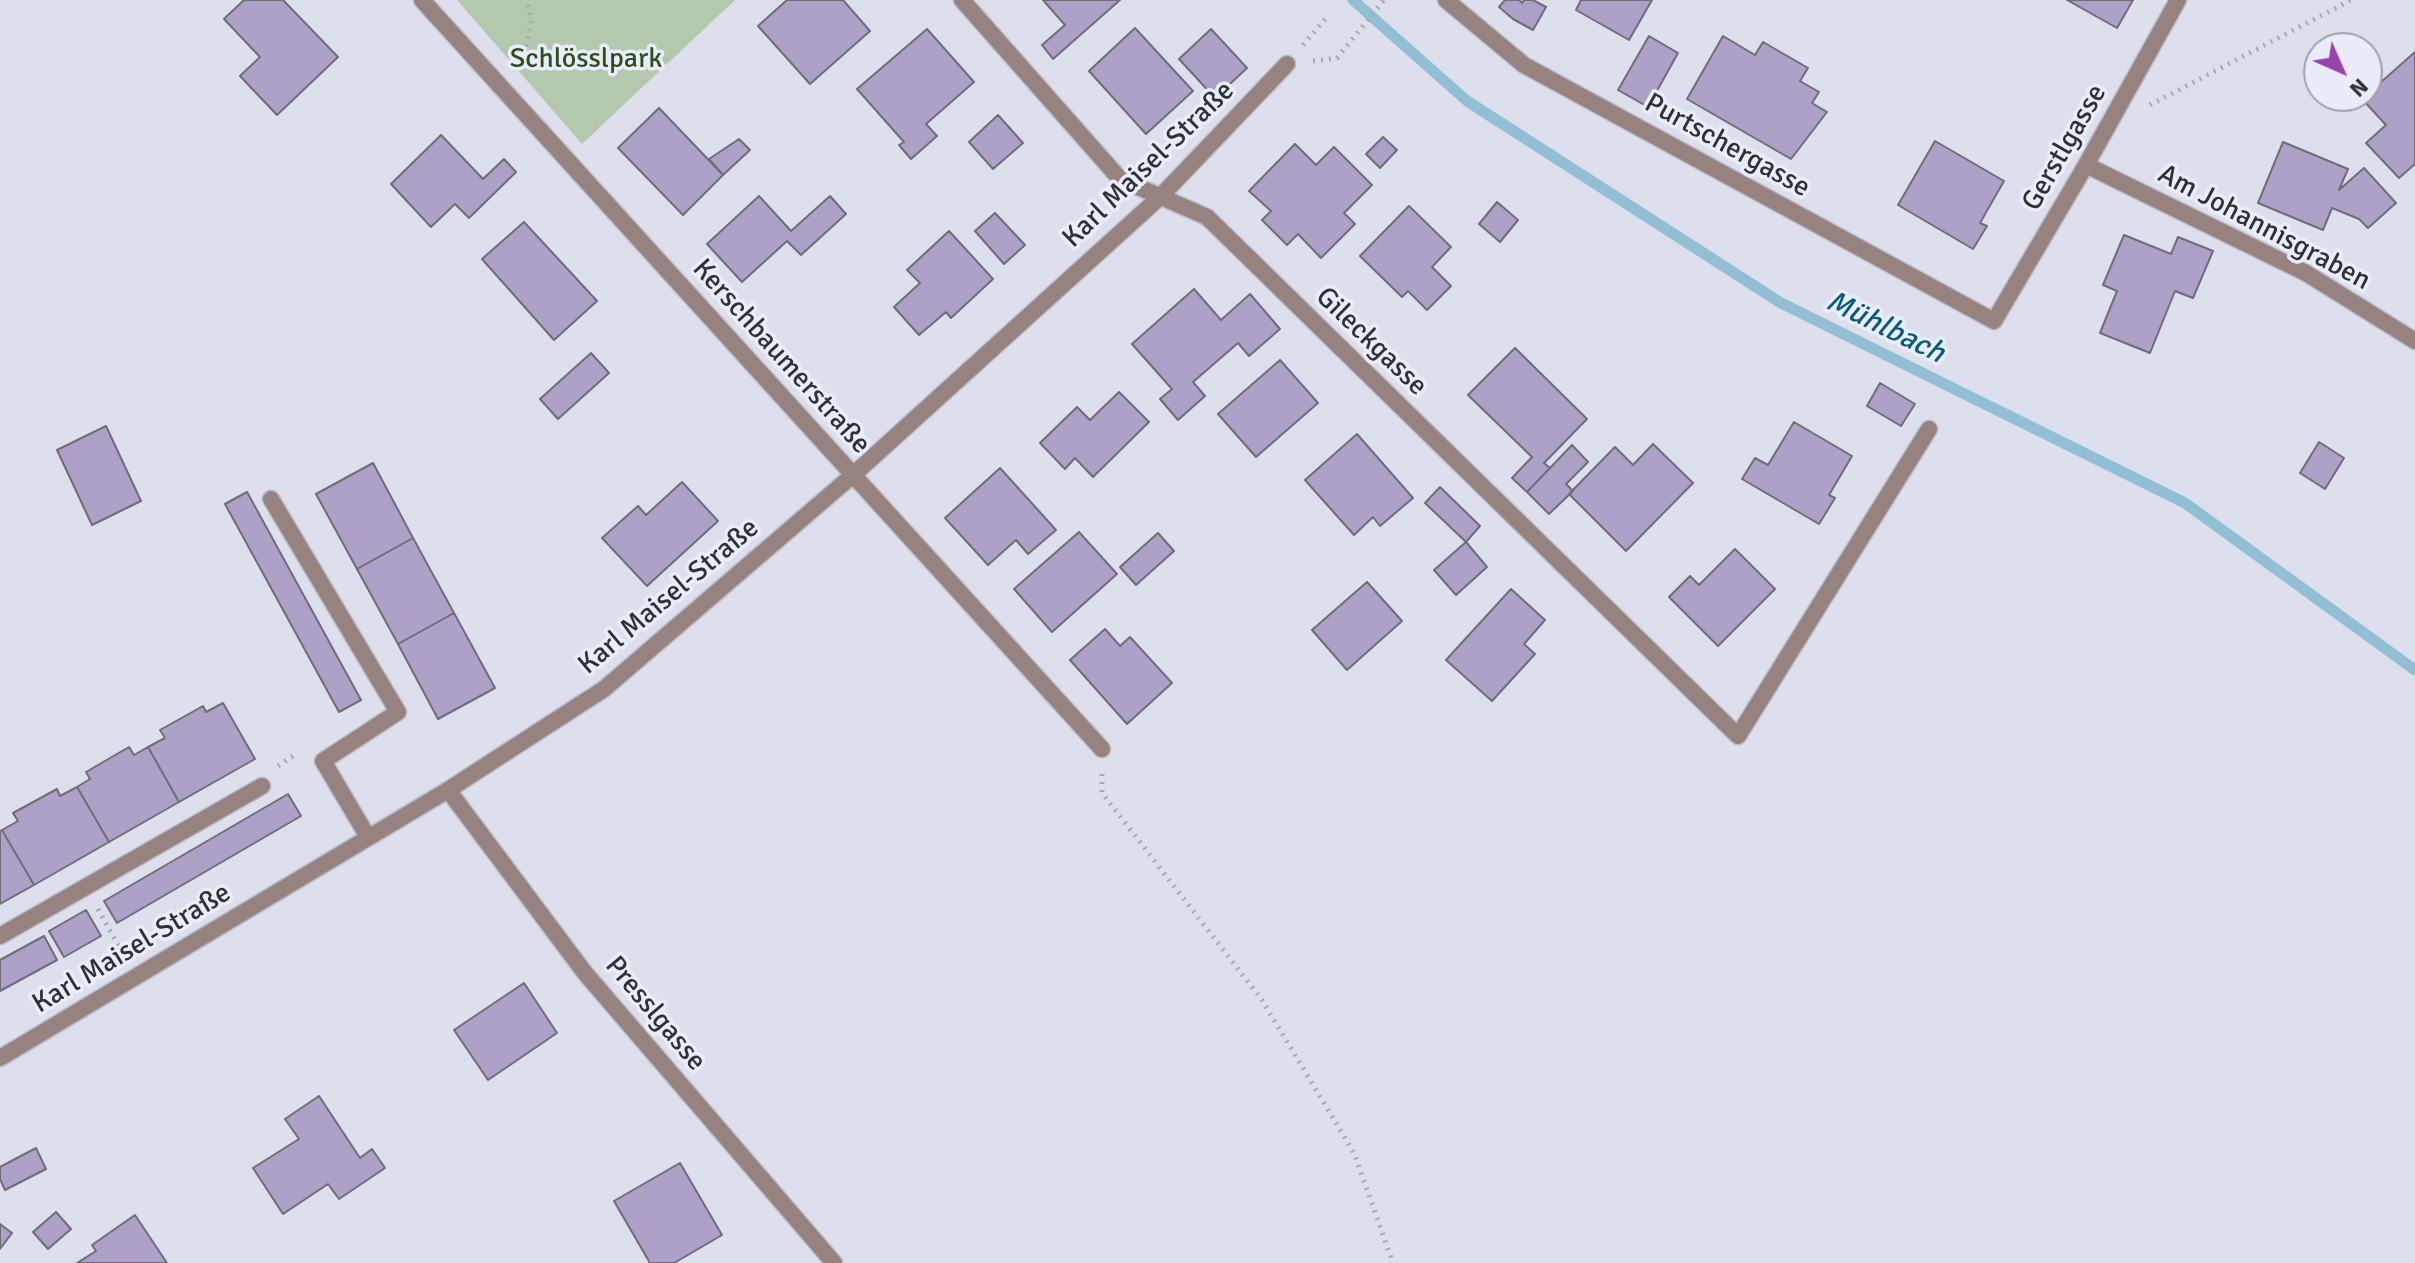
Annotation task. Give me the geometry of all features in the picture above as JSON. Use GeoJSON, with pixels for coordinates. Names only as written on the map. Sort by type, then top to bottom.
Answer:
{"type":"FeatureCollection","features":[{"type":"Feature","properties":{"kind":"street","name":"Kerschbaumerstraße"},"geometry":{"type":"LineString","coordinates":[[422,0],[1102,749]]}},
{"type":"Feature","properties":{"kind":"street","name":"Gileckgasse"},"geometry":{"type":"LineString","coordinates":[[962,0],[1120,179],[1207,217],[1738,736],[1929,429]]}},
{"type":"Feature","properties":{"kind":"street","name":"Purtschergasse"},"geometry":{"type":"LineString","coordinates":[[1446,0],[1524,65],[1994,321]]}},
{"type":"Feature","properties":{"kind":"street","name":"Gerstlgasse"},"geometry":{"type":"LineString","coordinates":[[1994,321],[2178,0]]}},
{"type":"Feature","properties":{"kind":"street","name":"Karl Maisel-Straße"},"geometry":{"type":"LineString","coordinates":[[0,1058],[448,790],[604,689],[853,475],[1161,196],[1287,64]]}},
{"type":"Feature","properties":{"kind":"street","name":"Am Johannisgraben"},"geometry":{"type":"LineString","coordinates":[[2086,165],[2306,273],[2415,341]]}},
{"type":"Feature","properties":{"kind":"street"},"geometry":{"type":"LineString","coordinates":[[271,499],[398,712],[323,761],[368,837]]}},
{"type":"Feature","properties":{"kind":"street"},"geometry":{"type":"LineString","coordinates":[[0,936],[262,786]]}},
{"type":"Feature","properties":{"kind":"street","name":"Presslgasse"},"geometry":{"type":"LineString","coordinates":[[448,790],[585,973],[834,1263]]}},
{"type":"Feature","properties":{"kind":"path"},"geometry":{"type":"LineString","coordinates":[[508,94],[524,58],[531,22],[527,0]]}},
{"type":"Feature","properties":{"kind":"path"},"geometry":{"type":"LineString","coordinates":[[1337,58],[1384,0]]}},
{"type":"Feature","properties":{"kind":"path"},"geometry":{"type":"LineString","coordinates":[[2148,106],[2351,0]]}},
{"type":"Feature","properties":{"kind":"path"},"geometry":{"type":"LineString","coordinates":[[1287,64],[1326,18]]}},
{"type":"Feature","properties":{"kind":"path"},"geometry":{"type":"LineString","coordinates":[[1102,749],[1102,793],[1262,1000],[1354,1153],[1393,1263]]}},
{"type":"Feature","properties":{"kind":"path"},"geometry":{"type":"LineString","coordinates":[[262,786],[274,769],[299,751],[323,761]]}},
{"type":"Feature","properties":{"kind":"path"},"geometry":{"type":"LineString","coordinates":[[85,887],[135,977]]}},
{"type":"Feature","properties":{"kind":"green space","name":"Schlösslpark"},"geometry":{"type":"Polygon","coordinates":[[[457,0],[735,0],[582,144],[457,0]]]}},
{"type":"Feature","properties":{"kind":"building"},"geometry":{"type":"Polygon","coordinates":[[[244,0],[283,0],[338,57],[277,115],[240,76],[260,57],[224,19],[244,0]]]}},
{"type":"Feature","properties":{"kind":"building"},"geometry":{"type":"Polygon","coordinates":[[[787,0],[843,0],[870,31],[810,84],[758,26],[787,0]]]}},
{"type":"Feature","properties":{"kind":"building"},"geometry":{"type":"Polygon","coordinates":[[[1043,0],[1120,0],[1053,59],[1042,45],[1065,25],[1043,0]]]}},
{"type":"Feature","properties":{"kind":"building"},"geometry":{"type":"Polygon","coordinates":[[[1505,0],[1519,0],[1522,3],[1533,0],[1546,7],[1533,30],[1499,7],[1505,0]]]}},
{"type":"Feature","properties":{"kind":"building"},"geometry":{"type":"Polygon","coordinates":[[[1581,0],[1652,0],[1629,40],[1576,10],[1581,0]]]}},
{"type":"Feature","properties":{"kind":"building"},"geometry":{"type":"Polygon","coordinates":[[[2067,0],[2133,0],[2117,28],[2067,0]]]}},
{"type":"Feature","properties":{"kind":"building"},"geometry":{"type":"Polygon","coordinates":[[[1135,28],[1193,91],[1146,134],[1089,71],[1135,28]]]}},
{"type":"Feature","properties":{"kind":"building"},"geometry":{"type":"Polygon","coordinates":[[[927,29],[974,82],[926,124],[937,136],[911,159],[899,145],[904,142],[857,89],[927,29]]]}},
{"type":"Feature","properties":{"kind":"building"},"geometry":{"type":"Polygon","coordinates":[[[1211,29],[1247,68],[1215,98],[1179,59],[1211,29]]]}},
{"type":"Feature","properties":{"kind":"building"},"geometry":{"type":"Polygon","coordinates":[[[1649,36],[1678,53],[1648,107],[1618,90],[1649,36]]]}},
{"type":"Feature","properties":{"kind":"building"},"geometry":{"type":"Polygon","coordinates":[[[1723,36],[1755,55],[1763,42],[1808,68],[1800,81],[1819,92],[1812,103],[1827,112],[1791,159],[1687,99],[1723,36]]]}},
{"type":"Feature","properties":{"kind":"building"},"geometry":{"type":"Polygon","coordinates":[[[2415,52],[2415,164],[2399,178],[2366,143],[2386,125],[2374,112],[2383,112],[2383,80],[2415,52]]]}},
{"type":"Feature","properties":{"kind":"building"},"geometry":{"type":"Polygon","coordinates":[[[659,108],[723,175],[683,215],[618,148],[659,108]]]}},
{"type":"Feature","properties":{"kind":"building"},"geometry":{"type":"Polygon","coordinates":[[[998,115],[1023,143],[993,169],[969,142],[998,115]]]}},
{"type":"Feature","properties":{"kind":"building"},"geometry":{"type":"Polygon","coordinates":[[[441,135],[483,179],[504,159],[516,172],[469,218],[455,204],[431,227],[391,184],[441,135]]]}},
{"type":"Feature","properties":{"kind":"building"},"geometry":{"type":"Polygon","coordinates":[[[1383,137],[1397,150],[1380,168],[1366,154],[1383,137]]]}},
{"type":"Feature","properties":{"kind":"building"},"geometry":{"type":"Polygon","coordinates":[[[739,139],[750,150],[723,175],[709,159],[739,139]]]}},
{"type":"Feature","properties":{"kind":"building"},"geometry":{"type":"Polygon","coordinates":[[[1935,141],[2004,181],[1980,223],[1987,226],[1973,249],[1898,205],[1935,141]]]}},
{"type":"Feature","properties":{"kind":"building"},"geometry":{"type":"Polygon","coordinates":[[[2283,142],[2348,169],[2339,190],[2364,168],[2396,203],[2368,228],[2359,219],[2332,208],[2323,230],[2258,203],[2283,142]]]}},
{"type":"Feature","properties":{"kind":"building"},"geometry":{"type":"Polygon","coordinates":[[[1295,144],[1316,165],[1334,147],[1372,185],[1344,213],[1355,224],[1321,258],[1298,234],[1287,245],[1262,220],[1271,211],[1249,191],[1295,144]]]}},
{"type":"Feature","properties":{"kind":"building"},"geometry":{"type":"Polygon","coordinates":[[[759,196],[791,231],[830,196],[846,214],[801,255],[787,241],[742,282],[707,244],[759,196]]]}},
{"type":"Feature","properties":{"kind":"building"},"geometry":{"type":"Polygon","coordinates":[[[1497,202],[1518,220],[1500,242],[1479,224],[1497,202]]]}},
{"type":"Feature","properties":{"kind":"building"},"geometry":{"type":"Polygon","coordinates":[[[1409,206],[1451,247],[1432,267],[1451,286],[1427,310],[1408,291],[1402,297],[1360,256],[1409,206]]]}},
{"type":"Feature","properties":{"kind":"building"},"geometry":{"type":"Polygon","coordinates":[[[995,213],[1025,245],[1004,264],[975,231],[995,213]]]}},
{"type":"Feature","properties":{"kind":"building"},"geometry":{"type":"Polygon","coordinates":[[[524,222],[597,301],[554,340],[482,259],[524,222]]]}},
{"type":"Feature","properties":{"kind":"building"},"geometry":{"type":"Polygon","coordinates":[[[949,231],[993,279],[951,318],[946,312],[919,335],[894,307],[920,283],[907,270],[949,231]]]}},
{"type":"Feature","properties":{"kind":"building"},"geometry":{"type":"Polygon","coordinates":[[[2124,235],[2171,254],[2178,237],[2213,251],[2193,298],[2175,291],[2150,353],[2100,333],[2117,291],[2103,285],[2124,235]]]}},
{"type":"Feature","properties":{"kind":"building"},"geometry":{"type":"Polygon","coordinates":[[[1194,289],[1221,320],[1250,294],[1280,329],[1249,356],[1238,343],[1193,382],[1205,396],[1178,420],[1160,399],[1172,389],[1132,344],[1194,289]]]}},
{"type":"Feature","properties":{"kind":"building"},"geometry":{"type":"Polygon","coordinates":[[[1515,348],[1587,419],[1544,463],[1550,468],[1527,492],[1512,478],[1532,457],[1468,395],[1515,348]]]}},
{"type":"Feature","properties":{"kind":"building"},"geometry":{"type":"Polygon","coordinates":[[[591,353],[609,373],[558,419],[540,399],[591,353]]]}},
{"type":"Feature","properties":{"kind":"building"},"geometry":{"type":"Polygon","coordinates":[[[1280,360],[1318,403],[1256,457],[1218,414],[1280,360]]]}},
{"type":"Feature","properties":{"kind":"building"},"geometry":{"type":"Polygon","coordinates":[[[1880,383],[1915,404],[1901,426],[1867,406],[1880,383]]]}},
{"type":"Feature","properties":{"kind":"building"},"geometry":{"type":"Polygon","coordinates":[[[1119,392],[1149,422],[1093,477],[1075,458],[1065,469],[1040,443],[1077,407],[1090,420],[1119,392]]]}},
{"type":"Feature","properties":{"kind":"building"},"geometry":{"type":"Polygon","coordinates":[[[1794,422],[1852,456],[1829,495],[1835,498],[1819,524],[1742,479],[1755,458],[1768,465],[1794,422]]]}},
{"type":"Feature","properties":{"kind":"building"},"geometry":{"type":"Polygon","coordinates":[[[106,426],[141,501],[92,525],[57,450],[106,426]]]}},
{"type":"Feature","properties":{"kind":"building"},"geometry":{"type":"Polygon","coordinates":[[[1357,434],[1413,498],[1380,526],[1373,517],[1354,535],[1305,480],[1357,434]]]}},
{"type":"Feature","properties":{"kind":"building"},"geometry":{"type":"Polygon","coordinates":[[[2319,442],[2344,458],[2325,489],[2300,473],[2319,442]]]}},
{"type":"Feature","properties":{"kind":"building"},"geometry":{"type":"Polygon","coordinates":[[[1653,444],[1693,483],[1626,551],[1569,494],[1615,447],[1633,465],[1653,444]]]}},
{"type":"Feature","properties":{"kind":"building"},"geometry":{"type":"Polygon","coordinates":[[[1572,445],[1588,462],[1566,484],[1573,491],[1549,514],[1527,492],[1572,445]]]}},
{"type":"Feature","properties":{"kind":"building"},"geometry":{"type":"Polygon","coordinates":[[[373,463],[413,538],[357,569],[316,494],[373,463]]]}},
{"type":"Feature","properties":{"kind":"building"},"geometry":{"type":"Polygon","coordinates":[[[1000,468],[1056,530],[1028,554],[1016,540],[988,565],[945,518],[1000,468]]]}},
{"type":"Feature","properties":{"kind":"building"},"geometry":{"type":"Polygon","coordinates":[[[682,482],[718,521],[647,586],[602,538],[638,506],[646,515],[682,482]]]}},
{"type":"Feature","properties":{"kind":"building"},"geometry":{"type":"Polygon","coordinates":[[[1440,487],[1480,526],[1466,542],[1425,503],[1440,487]]]}},
{"type":"Feature","properties":{"kind":"building"},"geometry":{"type":"Polygon","coordinates":[[[247,492],[361,700],[339,712],[225,504],[247,492]]]}},
{"type":"Feature","properties":{"kind":"building"},"geometry":{"type":"Polygon","coordinates":[[[1079,532],[1117,574],[1052,632],[1014,589],[1079,532]]]}},
{"type":"Feature","properties":{"kind":"building"},"geometry":{"type":"Polygon","coordinates":[[[1158,533],[1174,551],[1136,585],[1120,567],[1158,533]]]}},
{"type":"Feature","properties":{"kind":"building"},"geometry":{"type":"Polygon","coordinates":[[[413,538],[454,613],[398,644],[357,569],[413,538]]]}},
{"type":"Feature","properties":{"kind":"building"},"geometry":{"type":"Polygon","coordinates":[[[1466,542],[1487,567],[1456,595],[1434,570],[1466,542]]]}},
{"type":"Feature","properties":{"kind":"building"},"geometry":{"type":"Polygon","coordinates":[[[1735,549],[1775,589],[1718,646],[1669,597],[1690,576],[1699,585],[1735,549]]]}},
{"type":"Feature","properties":{"kind":"building"},"geometry":{"type":"Polygon","coordinates":[[[1367,582],[1402,621],[1347,670],[1312,630],[1367,582]]]}},
{"type":"Feature","properties":{"kind":"building"},"geometry":{"type":"Polygon","coordinates":[[[1511,589],[1545,620],[1524,644],[1535,654],[1492,701],[1446,660],[1511,589]]]}},
{"type":"Feature","properties":{"kind":"building"},"geometry":{"type":"Polygon","coordinates":[[[454,613],[495,688],[438,719],[398,644],[454,613]]]}},
{"type":"Feature","properties":{"kind":"building"},"geometry":{"type":"Polygon","coordinates":[[[1105,629],[1120,646],[1130,637],[1172,683],[1127,724],[1070,660],[1105,629]]]}},
{"type":"Feature","properties":{"kind":"building"},"geometry":{"type":"Polygon","coordinates":[[[223,703],[255,759],[179,802],[148,747],[165,738],[160,730],[203,706],[206,712],[223,703]]]}},
{"type":"Feature","properties":{"kind":"building"},"geometry":{"type":"Polygon","coordinates":[[[129,747],[134,755],[148,747],[179,802],[109,842],[77,787],[90,779],[86,772],[129,747]]]}},
{"type":"Feature","properties":{"kind":"building"},"geometry":{"type":"Polygon","coordinates":[[[77,787],[109,842],[34,885],[2,830],[18,821],[13,813],[57,789],[60,796],[77,787]]]}},
{"type":"Feature","properties":{"kind":"building"},"geometry":{"type":"Polygon","coordinates":[[[288,794],[301,816],[117,923],[104,901],[288,794]]]}},
{"type":"Feature","properties":{"kind":"building"},"geometry":{"type":"Polygon","coordinates":[[[0,831],[34,885],[0,904],[0,831]]]}},
{"type":"Feature","properties":{"kind":"building"},"geometry":{"type":"Polygon","coordinates":[[[86,910],[101,936],[64,957],[49,931],[86,910]]]}},
{"type":"Feature","properties":{"kind":"building"},"geometry":{"type":"Polygon","coordinates":[[[44,936],[57,960],[0,991],[0,960],[44,936]]]}},
{"type":"Feature","properties":{"kind":"building"},"geometry":{"type":"Polygon","coordinates":[[[524,983],[557,1033],[488,1080],[454,1030],[524,983]]]}},
{"type":"Feature","properties":{"kind":"building"},"geometry":{"type":"Polygon","coordinates":[[[319,1096],[360,1158],[372,1149],[385,1168],[339,1199],[328,1184],[283,1214],[253,1168],[299,1139],[285,1119],[319,1096]]]}},
{"type":"Feature","properties":{"kind":"building"},"geometry":{"type":"Polygon","coordinates":[[[36,1148],[46,1169],[5,1190],[0,1179],[0,1167],[36,1148]]]}},
{"type":"Feature","properties":{"kind":"building"},"geometry":{"type":"Polygon","coordinates":[[[680,1163],[722,1235],[674,1263],[650,1263],[614,1201],[680,1163]]]}},
{"type":"Feature","properties":{"kind":"building"},"geometry":{"type":"Polygon","coordinates":[[[56,1212],[71,1229],[48,1249],[33,1232],[56,1212]]]}},
{"type":"Feature","properties":{"kind":"building"},"geometry":{"type":"Polygon","coordinates":[[[135,1215],[167,1263],[77,1263],[96,1251],[92,1245],[135,1215]]]}},
{"type":"Feature","properties":{"kind":"building"},"geometry":{"type":"Polygon","coordinates":[[[0,1224],[12,1233],[0,1249],[0,1224]]]}},
{"type":"Feature","properties":{"kind":"waterway","name":"Mühlbach"},"geometry":{"type":"LineString","coordinates":[[1353,0],[1467,101],[1781,303],[2185,503],[2415,670]]}}]}
